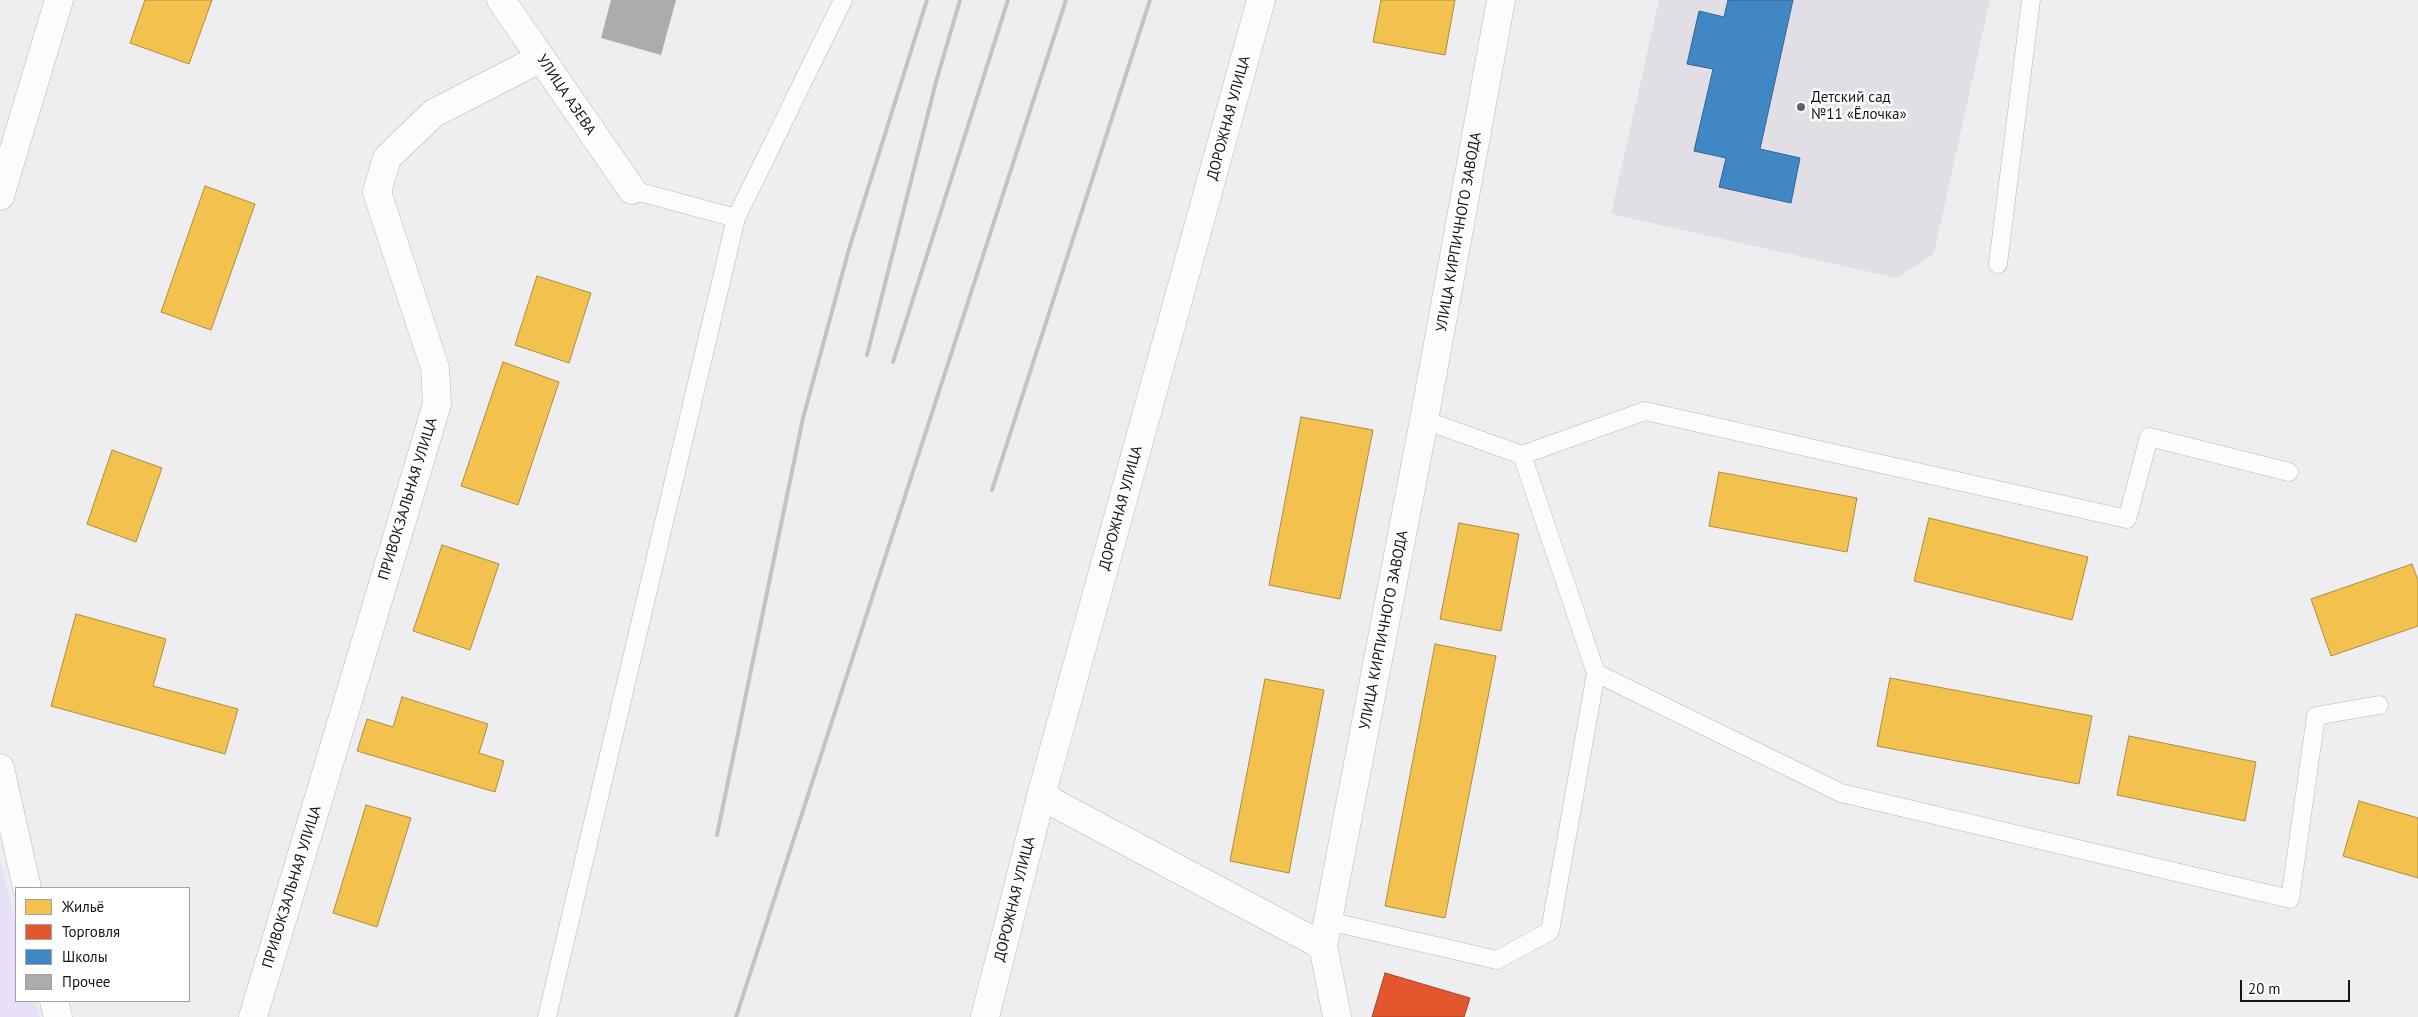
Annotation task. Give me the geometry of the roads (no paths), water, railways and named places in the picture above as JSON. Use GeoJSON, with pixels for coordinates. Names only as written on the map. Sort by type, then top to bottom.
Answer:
{"type":"FeatureCollection","features":[{"type":"Feature","properties":{"kind":"street"},"geometry":{"type":"LineString","coordinates":[[0,196],[59,0]]}},
{"type":"Feature","properties":{"kind":"street","name":"УЛИЦА АЗЕВА"},"geometry":{"type":"LineString","coordinates":[[501,0],[632,190]]}},
{"type":"Feature","properties":{"kind":"street","name":"ДОРОЖНАЯ УЛИЦА"},"geometry":{"type":"LineString","coordinates":[[985,1017],[1042,796],[1261,0]]}},
{"type":"Feature","properties":{"kind":"street","name":"УЛИЦА КИРПИЧНОГО ЗАВОДА"},"geometry":{"type":"LineString","coordinates":[[1325,934],[1424,420],[1502,0]]}},
{"type":"Feature","properties":{"kind":"street","name":"ПРИВОКЗАЛЬНАЯ УЛИЦА"},"geometry":{"type":"LineString","coordinates":[[253,1017],[437,404],[435,368],[377,192],[387,158],[434,113],[541,58]]}},
{"type":"Feature","properties":{"kind":"street"},"geometry":{"type":"LineString","coordinates":[[0,768],[27,887]]}},
{"type":"Feature","properties":{"kind":"street"},"geometry":{"type":"LineString","coordinates":[[1042,796],[1325,934],[1337,1017]]}},
{"type":"Feature","properties":{"kind":"street"},"geometry":{"type":"LineString","coordinates":[[54,1002],[58,1017]]}},
{"type":"Feature","properties":{"kind":"lane"},"geometry":{"type":"LineString","coordinates":[[547,1017],[736,218],[842,0]]}},
{"type":"Feature","properties":{"kind":"lane"},"geometry":{"type":"LineString","coordinates":[[1998,264],[2031,0]]}},
{"type":"Feature","properties":{"kind":"lane"},"geometry":{"type":"LineString","coordinates":[[632,190],[736,218]]}},
{"type":"Feature","properties":{"kind":"lane"},"geometry":{"type":"LineString","coordinates":[[1424,420],[1522,455],[1645,411],[2126,519],[2150,437],[2289,472]]}},
{"type":"Feature","properties":{"kind":"lane"},"geometry":{"type":"LineString","coordinates":[[1325,934],[1497,960],[1550,931],[1596,673],[1522,455]]}},
{"type":"Feature","properties":{"kind":"lane"},"geometry":{"type":"LineString","coordinates":[[1596,673],[1841,793],[2290,899],[2316,716],[2379,705]]}},
{"type":"Feature","properties":{"kind":"railway"},"geometry":{"type":"LineString","coordinates":[[717,835],[803,418],[849,249],[927,0]]}},
{"type":"Feature","properties":{"kind":"railway"},"geometry":{"type":"LineString","coordinates":[[867,355],[936,82],[960,0]]}},
{"type":"Feature","properties":{"kind":"railway"},"geometry":{"type":"LineString","coordinates":[[893,362],[1008,0]]}},
{"type":"Feature","properties":{"kind":"railway"},"geometry":{"type":"LineString","coordinates":[[736,1017],[1066,0]]}},
{"type":"Feature","properties":{"kind":"railway"},"geometry":{"type":"LineString","coordinates":[[992,490],[1150,0]]}},
{"type":"Feature","properties":{"kind":"place","name":"Детский сад №11 «Ёлочка»"},"geometry":{"type":"Point","coordinates":[1801,107]}}]}
